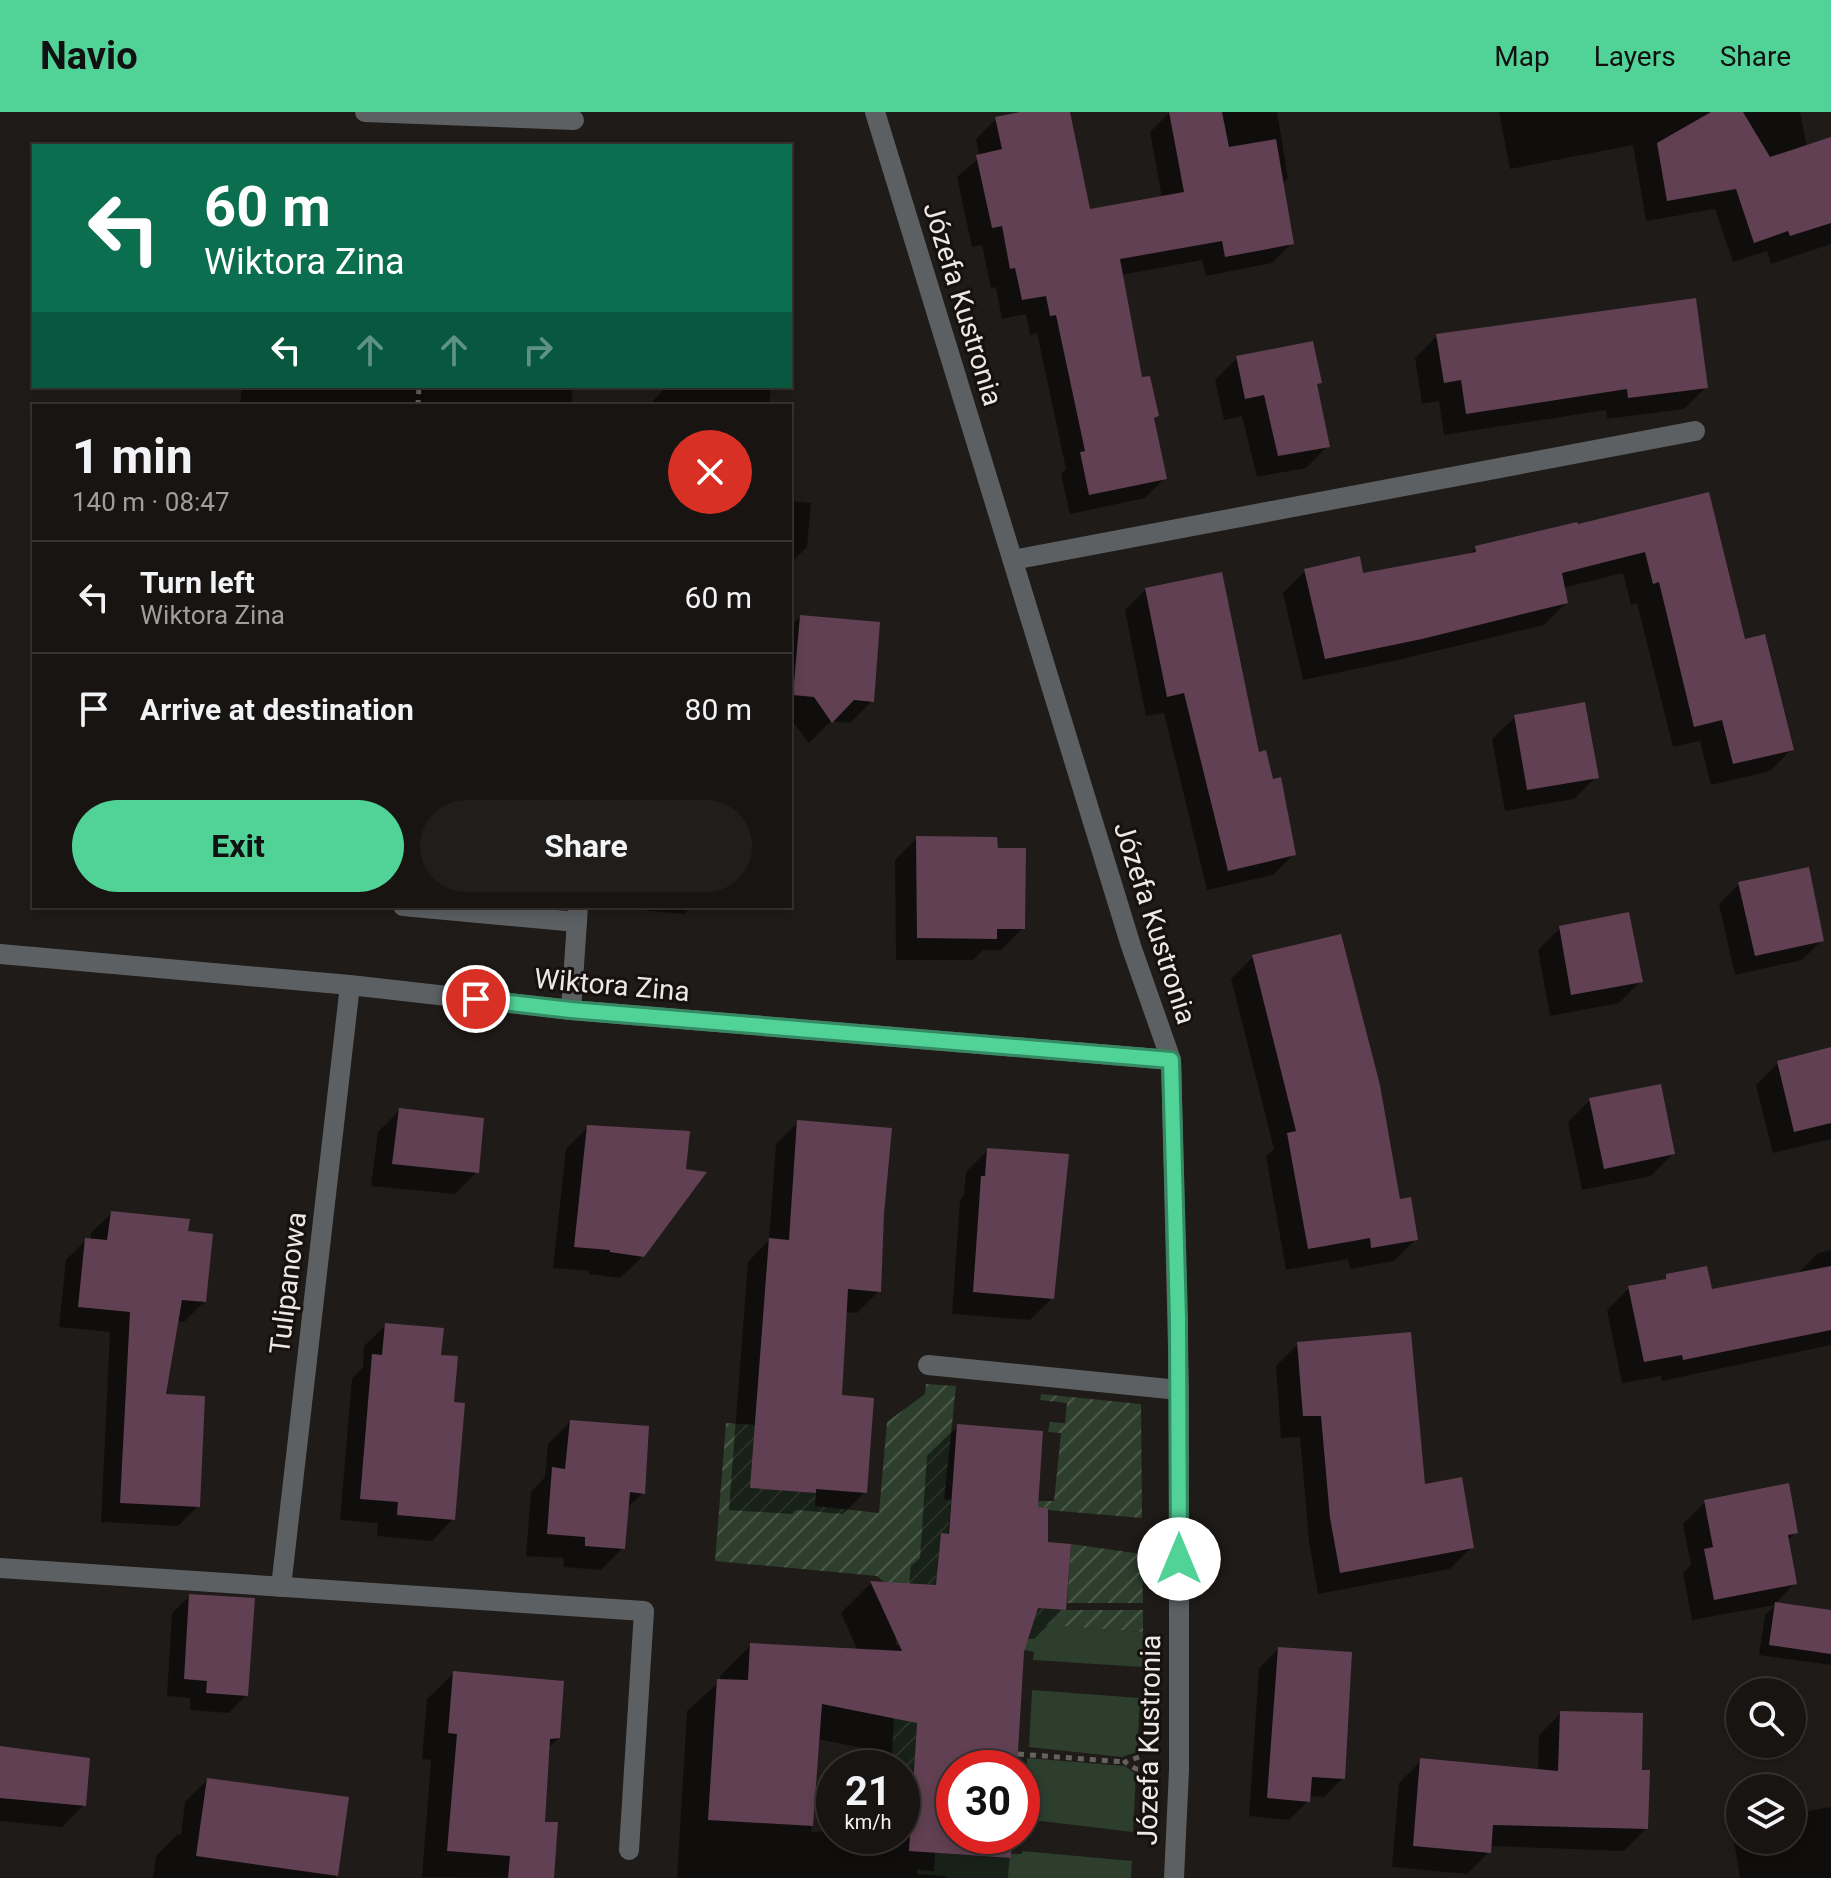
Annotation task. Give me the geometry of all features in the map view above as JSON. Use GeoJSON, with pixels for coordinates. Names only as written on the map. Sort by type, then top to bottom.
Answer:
{"type":"FeatureCollection","features":[{"type":"Feature","properties":{"kind":"street"},"geometry":{"type":"LineString","coordinates":[[365,112],[574,120]]}},
{"type":"Feature","properties":{"kind":"street","name":"Józefa Kustronia"},"geometry":{"type":"LineString","coordinates":[[875,112],[1131,946],[1171,1060],[1179,1390],[1179,1756],[1174,1878]]}},
{"type":"Feature","properties":{"kind":"street"},"geometry":{"type":"LineString","coordinates":[[1013,560],[1695,431]]}},
{"type":"Feature","properties":{"kind":"street"},"geometry":{"type":"LineString","coordinates":[[447,908],[578,914],[571,1010]]}},
{"type":"Feature","properties":{"kind":"street","name":"Wiktora Zina"},"geometry":{"type":"LineString","coordinates":[[0,954],[350,985],[571,1010],[1171,1060]]}},
{"type":"Feature","properties":{"kind":"street","name":"Tulipanowa"},"geometry":{"type":"LineString","coordinates":[[281,1587],[350,985]]}},
{"type":"Feature","properties":{"kind":"street"},"geometry":{"type":"LineString","coordinates":[[928,1365],[1179,1390]]}},
{"type":"Feature","properties":{"kind":"street"},"geometry":{"type":"LineString","coordinates":[[0,1568],[644,1611],[629,1850]]}},
{"type":"Feature","properties":{"kind":"path"},"geometry":{"type":"LineString","coordinates":[[1040,1756],[1125,1762],[1137,1757]]}},
{"type":"Feature","properties":{"kind":"path"},"geometry":{"type":"LineString","coordinates":[[1125,1762],[1136,1769]]}},
{"type":"Feature","properties":{"kind":"green space"},"geometry":{"type":"Polygon","coordinates":[[[926,1384],[956,1386],[944,1499],[951,1500],[948,1534],[941,1534],[939,1556],[1017,1606],[1066,1610],[1143,1610],[1143,1632],[906,1615],[877,1576],[715,1561],[726,1423],[756,1425],[751,1488],[816,1493],[815,1506],[879,1513],[887,1422],[925,1394],[926,1384]]]}},
{"type":"Feature","properties":{"kind":"green space"},"geometry":{"type":"Polygon","coordinates":[[[1041,1394],[1141,1404],[1142,1518],[1037,1507],[1038,1501],[1054,1501],[1061,1433],[1048,1432],[1050,1422],[1065,1423],[1067,1403],[1040,1400],[1041,1394]]]}},
{"type":"Feature","properties":{"kind":"green space"},"geometry":{"type":"Polygon","coordinates":[[[1071,1544],[1142,1554],[1143,1603],[1067,1603],[1071,1544]]]}},
{"type":"Feature","properties":{"kind":"green space"},"geometry":{"type":"Polygon","coordinates":[[[898,1614],[1143,1632],[1142,1667],[1033,1660],[1034,1652],[1024,1650],[896,1645],[898,1614]]]}},
{"type":"Feature","properties":{"kind":"green space"},"geometry":{"type":"Polygon","coordinates":[[[919,1689],[915,1750],[892,1750],[894,1718],[911,1720],[919,1689]]]}},
{"type":"Feature","properties":{"kind":"green space"},"geometry":{"type":"Polygon","coordinates":[[[1032,1690],[1140,1698],[1137,1752],[1122,1757],[1029,1747],[1032,1690]]]}},
{"type":"Feature","properties":{"kind":"green space"},"geometry":{"type":"Polygon","coordinates":[[[1040,1759],[1125,1766],[1136,1774],[1133,1832],[1040,1821],[1040,1759]]]}},
{"type":"Feature","properties":{"kind":"green space"},"geometry":{"type":"Polygon","coordinates":[[[935,1853],[1010,1858],[1011,1854],[1040,1853],[1132,1861],[1131,1878],[946,1878],[917,1874],[917,1870],[934,1871],[935,1853]]]}},
{"type":"Feature","properties":{"kind":"building"},"geometry":{"type":"Polygon","coordinates":[[[1020,112],[1070,112],[1090,209],[1184,192],[1169,112],[1222,112],[1229,147],[1276,139],[1294,244],[1225,257],[1222,241],[1120,259],[1142,377],[1150,376],[1159,416],[1154,418],[1167,479],[1089,495],[1080,452],[1085,451],[1056,315],[1050,316],[1046,296],[1022,300],[1015,268],[1010,269],[1002,226],[992,228],[976,155],[1002,149],[995,117],[1020,112]]]}},
{"type":"Feature","properties":{"kind":"building"},"geometry":{"type":"Polygon","coordinates":[[[1711,112],[1743,112],[1770,157],[1831,137],[1831,223],[1790,236],[1788,231],[1754,243],[1736,189],[1667,201],[1657,143],[1711,112]]]}},
{"type":"Feature","properties":{"kind":"building"},"geometry":{"type":"Polygon","coordinates":[[[1696,298],[1708,388],[1628,398],[1627,389],[1466,414],[1461,380],[1444,383],[1436,334],[1696,298]]]}},
{"type":"Feature","properties":{"kind":"building"},"geometry":{"type":"Polygon","coordinates":[[[1313,341],[1322,383],[1317,384],[1330,447],[1278,456],[1264,395],[1245,399],[1236,356],[1313,341]]]}},
{"type":"Feature","properties":{"kind":"building"},"geometry":{"type":"Polygon","coordinates":[[[1709,492],[1745,639],[1765,634],[1794,750],[1733,764],[1722,720],[1694,727],[1659,582],[1653,584],[1645,552],[1562,573],[1568,603],[1325,659],[1304,569],[1360,556],[1363,573],[1476,552],[1475,546],[1709,492]]]}},
{"type":"Feature","properties":{"kind":"building"},"geometry":{"type":"Polygon","coordinates":[[[1222,572],[1259,752],[1266,750],[1273,779],[1281,777],[1296,855],[1228,871],[1184,693],[1167,697],[1145,588],[1222,572]]]}},
{"type":"Feature","properties":{"kind":"building"},"geometry":{"type":"Polygon","coordinates":[[[800,615],[880,622],[874,702],[854,700],[832,723],[814,697],[793,695],[800,615]]]}},
{"type":"Feature","properties":{"kind":"building"},"geometry":{"type":"Polygon","coordinates":[[[1585,702],[1599,778],[1527,790],[1514,715],[1585,702]]]}},
{"type":"Feature","properties":{"kind":"building"},"geometry":{"type":"Polygon","coordinates":[[[916,836],[997,837],[998,848],[1026,848],[1025,929],[997,929],[997,939],[917,938],[916,836]]]}},
{"type":"Feature","properties":{"kind":"building"},"geometry":{"type":"Polygon","coordinates":[[[1809,867],[1824,941],[1755,956],[1738,882],[1809,867]]]}},
{"type":"Feature","properties":{"kind":"building"},"geometry":{"type":"Polygon","coordinates":[[[1629,912],[1643,982],[1571,995],[1559,926],[1629,912]]]}},
{"type":"Feature","properties":{"kind":"building"},"geometry":{"type":"Polygon","coordinates":[[[1341,934],[1380,1085],[1400,1199],[1411,1197],[1418,1240],[1371,1248],[1370,1238],[1308,1249],[1287,1133],[1296,1131],[1252,955],[1341,934]]]}},
{"type":"Feature","properties":{"kind":"building"},"geometry":{"type":"Polygon","coordinates":[[[1831,1047],[1831,1123],[1794,1132],[1777,1061],[1831,1047]]]}},
{"type":"Feature","properties":{"kind":"building"},"geometry":{"type":"Polygon","coordinates":[[[1661,1084],[1675,1154],[1604,1169],[1589,1098],[1661,1084]]]}},
{"type":"Feature","properties":{"kind":"building"},"geometry":{"type":"Polygon","coordinates":[[[399,1108],[484,1118],[479,1173],[392,1164],[399,1108]]]}},
{"type":"Feature","properties":{"kind":"building"},"geometry":{"type":"Polygon","coordinates":[[[797,1120],[892,1128],[881,1292],[848,1289],[842,1395],[874,1398],[867,1493],[750,1488],[769,1238],[789,1240],[797,1120]]]}},
{"type":"Feature","properties":{"kind":"building"},"geometry":{"type":"Polygon","coordinates":[[[587,1125],[690,1131],[686,1169],[707,1172],[644,1257],[574,1247],[587,1125]]]}},
{"type":"Feature","properties":{"kind":"building"},"geometry":{"type":"Polygon","coordinates":[[[987,1148],[1069,1154],[1054,1299],[973,1292],[981,1176],[985,1176],[987,1148]]]}},
{"type":"Feature","properties":{"kind":"building"},"geometry":{"type":"Polygon","coordinates":[[[111,1211],[190,1219],[188,1231],[213,1234],[206,1302],[182,1300],[166,1394],[205,1396],[200,1507],[120,1503],[130,1312],[78,1307],[85,1238],[107,1240],[111,1211]]]}},
{"type":"Feature","properties":{"kind":"building"},"geometry":{"type":"Polygon","coordinates":[[[1707,1266],[1712,1289],[1831,1266],[1831,1330],[1683,1360],[1682,1355],[1644,1362],[1628,1286],[1666,1279],[1666,1274],[1707,1266]]]}},
{"type":"Feature","properties":{"kind":"building"},"geometry":{"type":"Polygon","coordinates":[[[385,1323],[444,1328],[441,1355],[458,1356],[454,1402],[465,1403],[455,1520],[397,1515],[398,1502],[360,1499],[372,1354],[382,1355],[385,1323]]]}},
{"type":"Feature","properties":{"kind":"building"},"geometry":{"type":"Polygon","coordinates":[[[1411,1332],[1425,1484],[1462,1477],[1474,1548],[1340,1573],[1330,1518],[1321,1416],[1303,1416],[1297,1342],[1411,1332]]]}},
{"type":"Feature","properties":{"kind":"building"},"geometry":{"type":"Polygon","coordinates":[[[570,1420],[649,1426],[645,1494],[630,1492],[625,1549],[585,1546],[585,1537],[547,1534],[552,1467],[565,1469],[570,1420]]]}},
{"type":"Feature","properties":{"kind":"building"},"geometry":{"type":"Polygon","coordinates":[[[957,1424],[1043,1431],[1038,1507],[1048,1508],[1048,1542],[1071,1544],[1066,1610],[1038,1608],[1024,1652],[1018,1750],[936,1750],[936,1853],[920,1852],[917,1723],[822,1704],[819,1750],[816,1750],[813,1826],[708,1820],[717,1679],[748,1680],[750,1643],[902,1651],[870,1581],[936,1585],[941,1533],[949,1534],[957,1424]]]}},
{"type":"Feature","properties":{"kind":"building"},"geometry":{"type":"Polygon","coordinates":[[[1789,1483],[1798,1533],[1788,1535],[1797,1584],[1714,1600],[1704,1549],[1713,1547],[1704,1500],[1789,1483]]]}},
{"type":"Feature","properties":{"kind":"building"},"geometry":{"type":"Polygon","coordinates":[[[189,1594],[255,1598],[248,1696],[206,1693],[207,1681],[184,1679],[189,1594]]]}},
{"type":"Feature","properties":{"kind":"building"},"geometry":{"type":"Polygon","coordinates":[[[1775,1602],[1831,1610],[1831,1654],[1769,1645],[1775,1602]]]}},
{"type":"Feature","properties":{"kind":"building"},"geometry":{"type":"Polygon","coordinates":[[[1278,1647],[1352,1652],[1345,1779],[1312,1777],[1310,1802],[1267,1798],[1278,1647]]]}},
{"type":"Feature","properties":{"kind":"building"},"geometry":{"type":"Polygon","coordinates":[[[453,1671],[564,1681],[560,1738],[550,1739],[545,1822],[558,1822],[554,1878],[508,1878],[510,1856],[447,1851],[457,1734],[448,1733],[453,1671]]]}},
{"type":"Feature","properties":{"kind":"building"},"geometry":{"type":"Polygon","coordinates":[[[1560,1711],[1643,1713],[1642,1770],[1650,1770],[1648,1829],[1493,1825],[1491,1853],[1413,1846],[1420,1758],[1558,1771],[1560,1711]]]}},
{"type":"Feature","properties":{"kind":"building"},"geometry":{"type":"Polygon","coordinates":[[[0,1746],[90,1758],[86,1806],[0,1798],[0,1746]]]}},
{"type":"Feature","properties":{"kind":"building"},"geometry":{"type":"Polygon","coordinates":[[[207,1778],[349,1797],[338,1876],[196,1856],[207,1778]]]}},
{"type":"Feature","properties":{"kind":"building"},"geometry":{"type":"Polygon","coordinates":[[[953,1854],[1011,1854],[1011,1858],[953,1854]]]}},
{"type":"Feature","properties":{"kind":"route"},"geometry":{"type":"LineString","coordinates":[[476,999],[571,1010],[1171,1060],[1178,1319],[1179,1559]]}}]}
